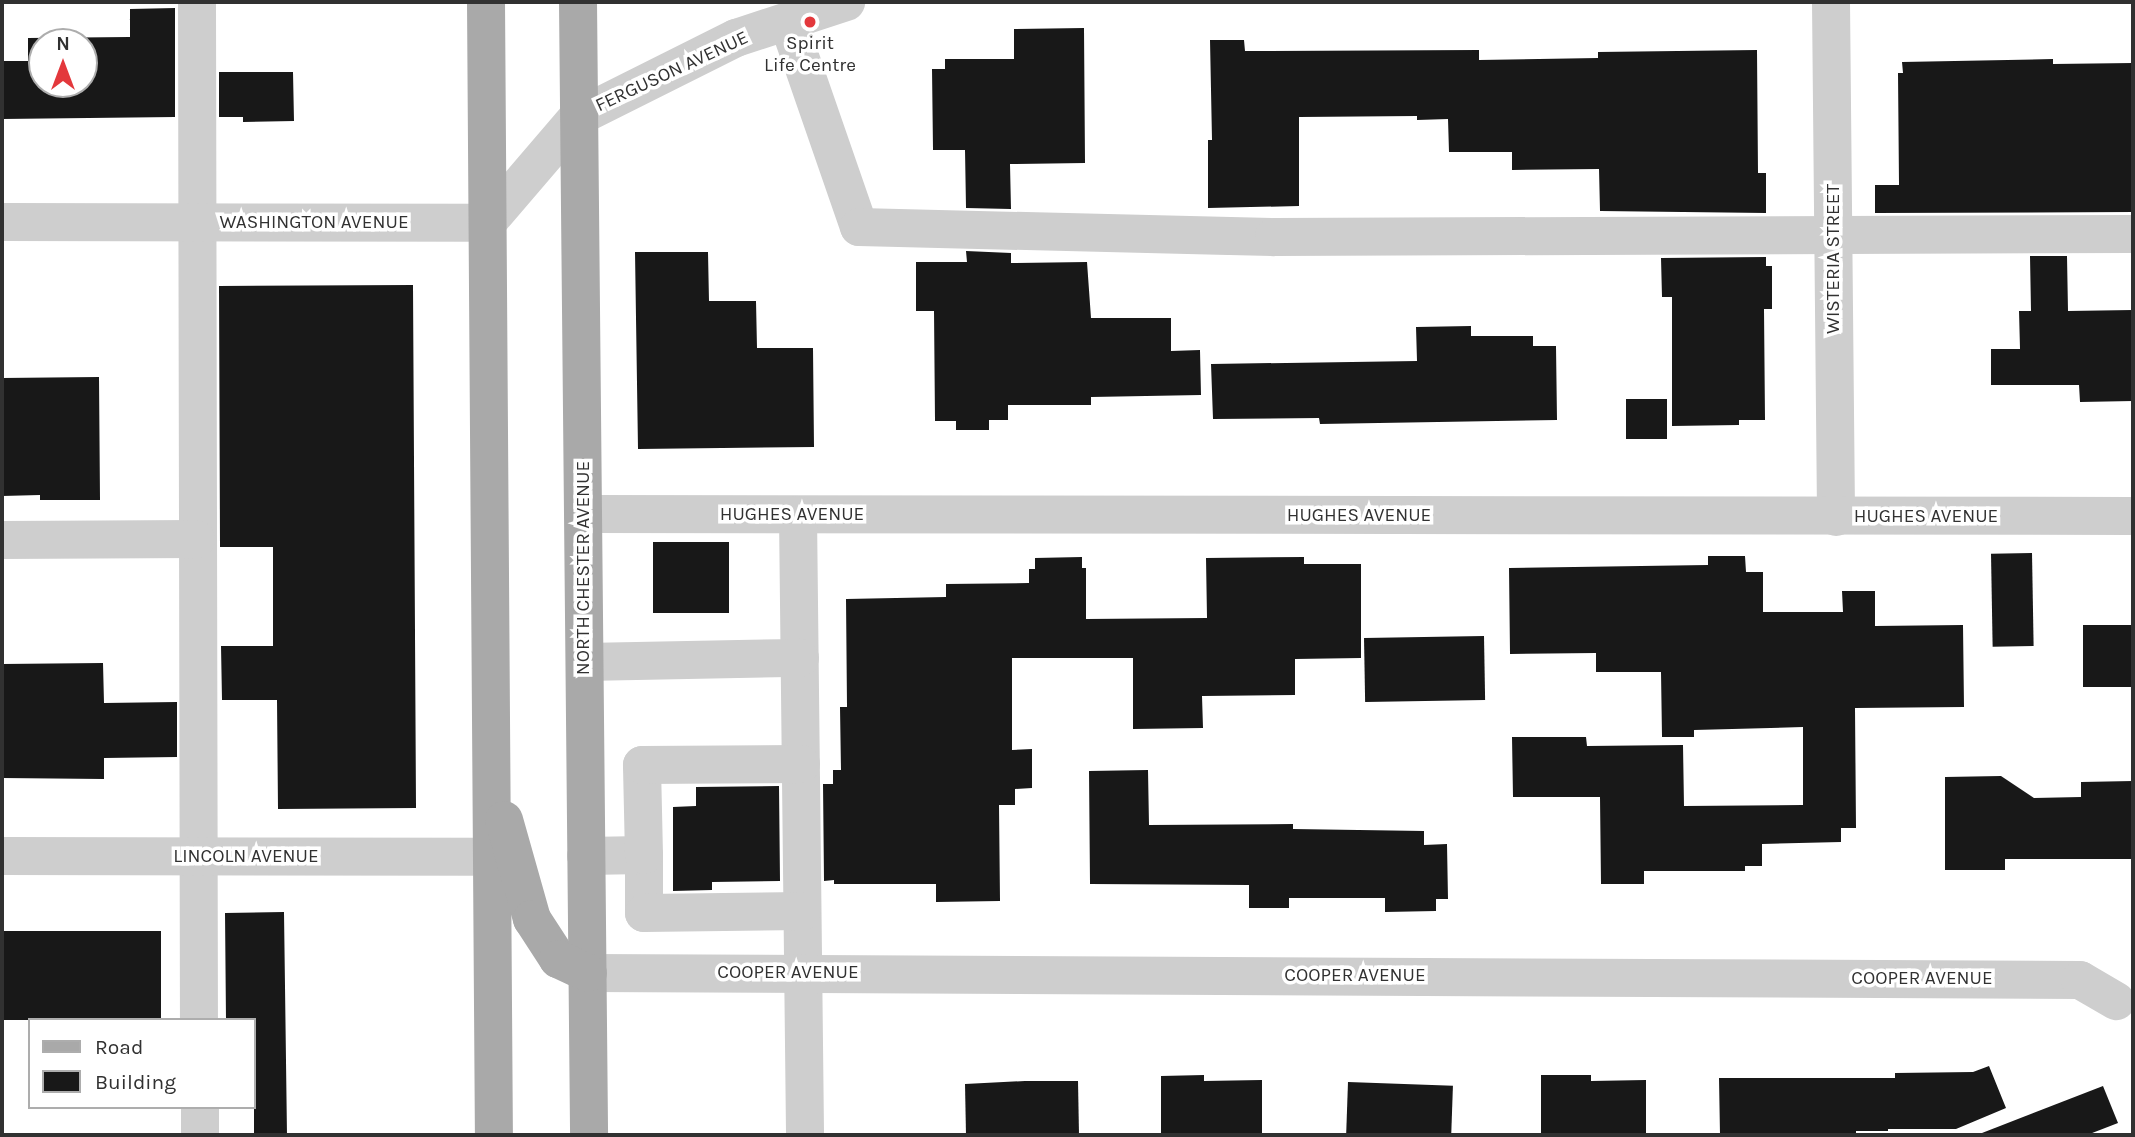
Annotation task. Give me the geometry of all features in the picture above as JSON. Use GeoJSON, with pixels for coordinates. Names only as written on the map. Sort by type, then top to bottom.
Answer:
{"type":"FeatureCollection","features":[{"type":"Feature","properties":{"kind":"main road"},"geometry":{"type":"LineString","coordinates":[[486,2],[494,1135]]}},
{"type":"Feature","properties":{"kind":"main road","name":"NORTH CHESTER AVENUE"},"geometry":{"type":"LineString","coordinates":[[578,2],[589,1135]]}},
{"type":"Feature","properties":{"kind":"main road"},"geometry":{"type":"LineString","coordinates":[[491,774],[532,919],[558,959],[588,973]]}},
{"type":"Feature","properties":{"kind":"street"},"geometry":{"type":"LineString","coordinates":[[197,2],[195,539],[199,1018]]}},
{"type":"Feature","properties":{"kind":"street","name":"FERGUSON AVENUE"},"geometry":{"type":"LineString","coordinates":[[578,117],[736,38],[846,2]]}},
{"type":"Feature","properties":{"kind":"street","name":"WISTERIA STREET"},"geometry":{"type":"LineString","coordinates":[[1831,2],[1836,517]]}},
{"type":"Feature","properties":{"kind":"street"},"geometry":{"type":"LineString","coordinates":[[788,22],[859,227],[1274,237],[2133,234]]}},
{"type":"Feature","properties":{"kind":"street"},"geometry":{"type":"LineString","coordinates":[[486,223],[578,117]]}},
{"type":"Feature","properties":{"kind":"street","name":"WASHINGTON AVENUE"},"geometry":{"type":"LineString","coordinates":[[2,222],[486,223]]}},
{"type":"Feature","properties":{"kind":"street","name":"HUGHES AVENUE"},"geometry":{"type":"LineString","coordinates":[[584,514],[2133,516]]}},
{"type":"Feature","properties":{"kind":"street"},"geometry":{"type":"LineString","coordinates":[[798,515],[805,1135]]}},
{"type":"Feature","properties":{"kind":"street"},"geometry":{"type":"LineString","coordinates":[[2,540],[195,539]]}},
{"type":"Feature","properties":{"kind":"street"},"geometry":{"type":"LineString","coordinates":[[584,662],[800,658]]}},
{"type":"Feature","properties":{"kind":"street"},"geometry":{"type":"LineString","coordinates":[[801,764],[642,765],[643,913],[802,911]]}},
{"type":"Feature","properties":{"kind":"street"},"geometry":{"type":"LineString","coordinates":[[586,856],[643,855]]}},
{"type":"Feature","properties":{"kind":"street","name":"LINCOLN AVENUE"},"geometry":{"type":"LineString","coordinates":[[2,856],[491,857]]}},
{"type":"Feature","properties":{"kind":"street"},"geometry":{"type":"LineString","coordinates":[[678,912],[679,973]]}},
{"type":"Feature","properties":{"kind":"street","name":"COOPER AVENUE"},"geometry":{"type":"LineString","coordinates":[[588,973],[2080,980],[2116,1001]]}},
{"type":"Feature","properties":{"kind":"street"},"geometry":{"type":"LineString","coordinates":[[200,1109],[200,1135]]}},
{"type":"Feature","properties":{"kind":"building"},"geometry":{"type":"Polygon","coordinates":[[[175,8],[175,117],[2,119],[2,61],[28,61],[28,98],[98,98],[98,37],[130,37],[130,9],[175,8]]]}},
{"type":"Feature","properties":{"kind":"building"},"geometry":{"type":"Polygon","coordinates":[[[1084,28],[1085,163],[1010,164],[1011,209],[966,208],[965,150],[933,150],[932,69],[945,69],[945,59],[1014,59],[1014,29],[1084,28]]]}},
{"type":"Feature","properties":{"kind":"building"},"geometry":{"type":"Polygon","coordinates":[[[1210,40],[1244,40],[1245,51],[1479,50],[1479,60],[1598,58],[1598,52],[1757,50],[1758,173],[1766,173],[1766,213],[1600,211],[1599,169],[1512,170],[1512,152],[1449,152],[1448,119],[1417,120],[1417,116],[1299,117],[1299,206],[1208,208],[1208,140],[1212,140],[1210,40]]]}},
{"type":"Feature","properties":{"kind":"building"},"geometry":{"type":"Polygon","coordinates":[[[2053,59],[2053,64],[2133,63],[2133,212],[1875,213],[1875,185],[1899,185],[1898,73],[1903,73],[1902,62],[2053,59]]]}},
{"type":"Feature","properties":{"kind":"building"},"geometry":{"type":"Polygon","coordinates":[[[219,72],[293,72],[294,121],[243,122],[243,117],[219,117],[219,72]]]}},
{"type":"Feature","properties":{"kind":"building"},"geometry":{"type":"Polygon","coordinates":[[[966,251],[1011,253],[1011,263],[1087,262],[1091,318],[1171,318],[1171,351],[1200,350],[1201,395],[1091,397],[1091,405],[1008,405],[1008,420],[989,420],[989,430],[956,430],[956,421],[935,421],[934,311],[916,311],[916,262],[967,262],[966,251]]]}},
{"type":"Feature","properties":{"kind":"building"},"geometry":{"type":"Polygon","coordinates":[[[635,252],[708,252],[709,301],[756,301],[757,348],[813,348],[814,447],[638,449],[635,252]]]}},
{"type":"Feature","properties":{"kind":"building"},"geometry":{"type":"Polygon","coordinates":[[[2030,256],[2067,256],[2068,311],[2133,310],[2133,401],[2080,402],[2079,385],[1991,385],[1991,349],[2020,349],[2019,311],[2031,311],[2030,256]]]}},
{"type":"Feature","properties":{"kind":"building"},"geometry":{"type":"Polygon","coordinates":[[[1766,257],[1766,266],[1772,266],[1772,309],[1764,309],[1765,420],[1739,420],[1739,425],[1672,426],[1672,297],[1662,297],[1661,258],[1766,257]]]}},
{"type":"Feature","properties":{"kind":"building"},"geometry":{"type":"Polygon","coordinates":[[[413,285],[416,808],[278,809],[277,700],[222,700],[221,646],[273,646],[273,547],[220,547],[219,286],[413,285]]]}},
{"type":"Feature","properties":{"kind":"building"},"geometry":{"type":"Polygon","coordinates":[[[1471,326],[1471,336],[1533,336],[1533,346],[1556,346],[1557,420],[1320,424],[1319,418],[1213,419],[1211,364],[1417,361],[1416,327],[1471,326]]]}},
{"type":"Feature","properties":{"kind":"building"},"geometry":{"type":"Polygon","coordinates":[[[99,377],[100,500],[40,500],[40,495],[2,496],[2,378],[99,377]]]}},
{"type":"Feature","properties":{"kind":"building"},"geometry":{"type":"Polygon","coordinates":[[[1626,399],[1667,399],[1667,439],[1626,439],[1626,399]]]}},
{"type":"Feature","properties":{"kind":"building"},"geometry":{"type":"Polygon","coordinates":[[[653,542],[729,542],[729,613],[653,613],[653,542]]]}},
{"type":"Feature","properties":{"kind":"building"},"geometry":{"type":"Polygon","coordinates":[[[2032,553],[2034,646],[1993,647],[1991,554],[2032,553]]]}},
{"type":"Feature","properties":{"kind":"building"},"geometry":{"type":"Polygon","coordinates":[[[1708,556],[1745,556],[1746,572],[1763,572],[1763,612],[1843,612],[1842,591],[1875,591],[1875,626],[1963,625],[1964,707],[1855,708],[1856,828],[1841,828],[1841,842],[1762,844],[1762,866],[1745,866],[1745,871],[1644,871],[1644,884],[1601,884],[1600,797],[1513,797],[1512,737],[1586,737],[1587,746],[1683,745],[1684,806],[1803,805],[1803,727],[1694,730],[1694,737],[1662,737],[1661,672],[1596,672],[1596,653],[1510,654],[1509,568],[1708,565],[1708,556]]]}},
{"type":"Feature","properties":{"kind":"building"},"geometry":{"type":"Polygon","coordinates":[[[1082,557],[1082,568],[1086,568],[1086,619],[1207,618],[1206,558],[1304,557],[1304,564],[1361,564],[1361,658],[1295,659],[1295,695],[1202,696],[1203,728],[1133,729],[1133,658],[1012,658],[1012,750],[1032,749],[1032,788],[1015,789],[1015,805],[999,805],[1000,901],[936,902],[936,884],[834,884],[834,880],[824,881],[823,784],[833,784],[833,770],[841,770],[840,707],[847,707],[846,599],[946,597],[946,584],[1029,583],[1029,569],[1035,569],[1035,558],[1082,557]]]}},
{"type":"Feature","properties":{"kind":"building"},"geometry":{"type":"Polygon","coordinates":[[[2083,625],[2133,625],[2133,687],[2083,687],[2083,625]]]}},
{"type":"Feature","properties":{"kind":"building"},"geometry":{"type":"Polygon","coordinates":[[[1484,636],[1485,700],[1365,702],[1364,638],[1484,636]]]}},
{"type":"Feature","properties":{"kind":"building"},"geometry":{"type":"Polygon","coordinates":[[[103,663],[104,703],[177,702],[177,757],[104,758],[104,779],[2,778],[2,664],[103,663]]]}},
{"type":"Feature","properties":{"kind":"building"},"geometry":{"type":"Polygon","coordinates":[[[1148,770],[1149,825],[1293,824],[1293,829],[1424,831],[1424,845],[1447,844],[1448,899],[1436,899],[1436,911],[1385,912],[1385,898],[1289,898],[1289,908],[1249,908],[1249,885],[1090,884],[1089,771],[1148,770]]]}},
{"type":"Feature","properties":{"kind":"building"},"geometry":{"type":"Polygon","coordinates":[[[2001,776],[2034,798],[2081,797],[2081,782],[2133,781],[2133,859],[2005,859],[2005,870],[1945,870],[1945,777],[2001,776]]]}},
{"type":"Feature","properties":{"kind":"building"},"geometry":{"type":"Polygon","coordinates":[[[779,786],[780,881],[712,882],[712,890],[673,891],[673,807],[696,806],[696,787],[779,786]]]}},
{"type":"Feature","properties":{"kind":"building"},"geometry":{"type":"Polygon","coordinates":[[[284,912],[287,1135],[254,1135],[256,1018],[226,1018],[225,913],[284,912]]]}},
{"type":"Feature","properties":{"kind":"building"},"geometry":{"type":"Polygon","coordinates":[[[2,931],[161,931],[161,1018],[2,1020],[2,931]]]}},
{"type":"Feature","properties":{"kind":"building"},"geometry":{"type":"Polygon","coordinates":[[[1989,1066],[2006,1108],[1956,1129],[1888,1129],[1856,1131],[1856,1135],[1720,1135],[1719,1078],[1895,1078],[1895,1073],[1973,1072],[1989,1066]]]}},
{"type":"Feature","properties":{"kind":"building"},"geometry":{"type":"Polygon","coordinates":[[[1204,1075],[1204,1081],[1262,1080],[1262,1135],[1161,1135],[1161,1076],[1204,1075]]]}},
{"type":"Feature","properties":{"kind":"building"},"geometry":{"type":"Polygon","coordinates":[[[1541,1075],[1591,1075],[1591,1081],[1646,1080],[1646,1135],[1541,1135],[1541,1075]]]}},
{"type":"Feature","properties":{"kind":"building"},"geometry":{"type":"Polygon","coordinates":[[[1078,1081],[1079,1135],[966,1135],[965,1084],[1078,1081]]]}},
{"type":"Feature","properties":{"kind":"building"},"geometry":{"type":"Polygon","coordinates":[[[1348,1082],[1453,1086],[1451,1135],[1346,1135],[1348,1082]]]}},
{"type":"Feature","properties":{"kind":"building"},"geometry":{"type":"Polygon","coordinates":[[[2103,1086],[2118,1123],[2087,1135],[1982,1133],[2103,1086]]]}},
{"type":"Feature","properties":{"kind":"place","name":"Spirit Life Centre"},"geometry":{"type":"Point","coordinates":[810,22]}}]}
